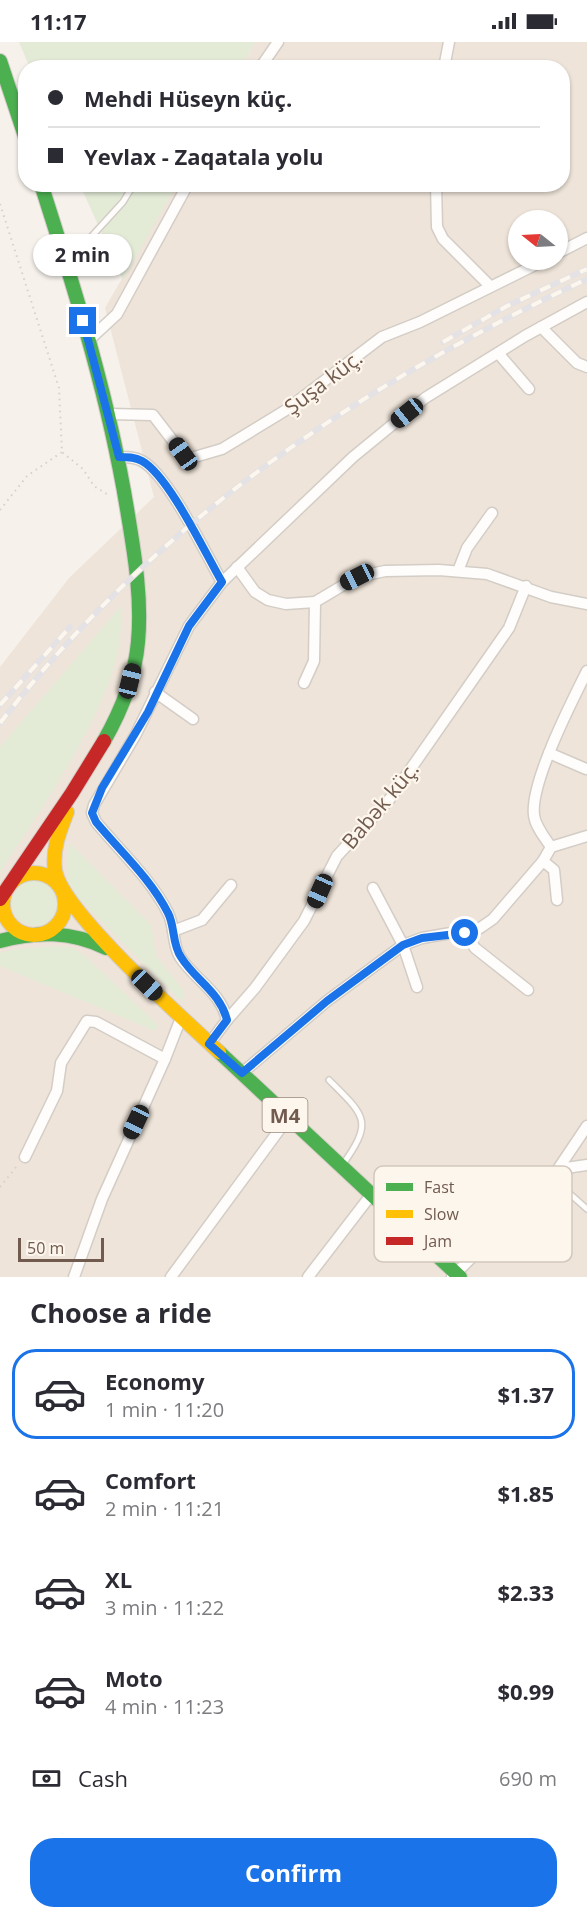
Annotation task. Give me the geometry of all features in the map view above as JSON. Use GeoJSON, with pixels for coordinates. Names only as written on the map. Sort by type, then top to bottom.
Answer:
{"type":"FeatureCollection","features":[{"type":"Feature","properties":{"kind":"highway"},"geometry":{"type":"LineString","coordinates":[[0,62],[18,115]]}},
{"type":"Feature","properties":{"kind":"highway"},"geometry":{"type":"LineString","coordinates":[[44,192],[67,263],[110,414],[127,503],[139,602],[137,654],[121,704],[92,760],[57,837],[55,861],[66,907],[61,920],[51,930],[38,935],[24,934],[8,921],[3,908],[2,890],[92,760]]}},
{"type":"Feature","properties":{"kind":"highway"},"geometry":{"type":"LineString","coordinates":[[2,890],[17,878],[30,873],[44,874],[61,887],[113,951]]}},
{"type":"Feature","properties":{"kind":"highway"},"geometry":{"type":"LineString","coordinates":[[0,941],[38,935],[73,933],[113,951]]}},
{"type":"Feature","properties":{"kind":"highway","name":"M4"},"geometry":{"type":"LineString","coordinates":[[113,951],[181,1018],[374,1198]]}},
{"type":"Feature","properties":{"kind":"highway","name":"M4"},"geometry":{"type":"LineString","coordinates":[[441,1262],[456,1276]]}},
{"type":"Feature","properties":{"kind":"street"},"geometry":{"type":"LineString","coordinates":[[266,60],[278,42]]}},
{"type":"Feature","properties":{"kind":"street"},"geometry":{"type":"LineString","coordinates":[[446,60],[449,42]]}},
{"type":"Feature","properties":{"kind":"street"},"geometry":{"type":"LineString","coordinates":[[89,340],[117,314],[184,192]]}},
{"type":"Feature","properties":{"kind":"street"},"geometry":{"type":"LineString","coordinates":[[436,192],[437,227],[443,239],[490,286]]}},
{"type":"Feature","properties":{"kind":"street"},"geometry":{"type":"LineString","coordinates":[[568,248],[587,238]]}},
{"type":"Feature","properties":{"kind":"street","name":"Şuşa küç."},"geometry":{"type":"LineString","coordinates":[[110,414],[153,415],[183,454],[190,458],[201,457],[222,449],[286,411],[382,337],[420,322],[524,270]]}},
{"type":"Feature","properties":{"kind":"street"},"geometry":{"type":"LineString","coordinates":[[227,1020],[220,1000],[181,958],[170,916],[161,899],[96,822],[92,813],[102,788],[148,712],[189,626],[222,582],[353,457],[425,398],[541,327],[587,302]]}},
{"type":"Feature","properties":{"kind":"street"},"geometry":{"type":"LineString","coordinates":[[541,327],[577,363],[587,367]]}},
{"type":"Feature","properties":{"kind":"street"},"geometry":{"type":"LineString","coordinates":[[498,353],[529,389]]}},
{"type":"Feature","properties":{"kind":"street"},"geometry":{"type":"LineString","coordinates":[[119,457],[143,461],[154,472],[186,519],[222,582]]}},
{"type":"Feature","properties":{"kind":"street"},"geometry":{"type":"LineString","coordinates":[[458,571],[467,548],[492,513]]}},
{"type":"Feature","properties":{"kind":"street"},"geometry":{"type":"LineString","coordinates":[[237,567],[255,592],[268,600],[302,605],[315,602],[357,577],[385,571],[458,571],[487,574],[526,586],[551,597],[587,604]]}},
{"type":"Feature","properties":{"kind":"street","name":"Babək küç."},"geometry":{"type":"LineString","coordinates":[[209,1044],[255,988],[304,921],[337,856],[389,800],[492,653],[509,628],[526,586]]}},
{"type":"Feature","properties":{"kind":"street"},"geometry":{"type":"LineString","coordinates":[[304,683],[314,661],[315,602]]}},
{"type":"Feature","properties":{"kind":"street"},"geometry":{"type":"LineString","coordinates":[[551,847],[534,815],[535,801],[549,753],[587,671]]}},
{"type":"Feature","properties":{"kind":"street"},"geometry":{"type":"LineString","coordinates":[[156,692],[193,719]]}},
{"type":"Feature","properties":{"kind":"street"},"geometry":{"type":"LineString","coordinates":[[549,753],[586,769]]}},
{"type":"Feature","properties":{"kind":"street"},"geometry":{"type":"LineString","coordinates":[[242,1073],[327,1001],[403,945],[422,938],[465,933],[480,928],[493,919],[543,861],[551,847],[587,836]]}},
{"type":"Feature","properties":{"kind":"street"},"geometry":{"type":"LineString","coordinates":[[543,861],[554,870],[557,900]]}},
{"type":"Feature","properties":{"kind":"street"},"geometry":{"type":"LineString","coordinates":[[173,931],[201,920],[231,885]]}},
{"type":"Feature","properties":{"kind":"street"},"geometry":{"type":"LineString","coordinates":[[374,888],[403,945],[417,987]]}},
{"type":"Feature","properties":{"kind":"street"},"geometry":{"type":"LineString","coordinates":[[465,933],[475,948],[528,990]]}},
{"type":"Feature","properties":{"kind":"street"},"geometry":{"type":"LineString","coordinates":[[74,1277],[106,1189],[165,1059],[181,1018]]}},
{"type":"Feature","properties":{"kind":"street"},"geometry":{"type":"LineString","coordinates":[[25,1156],[57,1091],[61,1063],[87,1021],[96,1022],[165,1059]]}},
{"type":"Feature","properties":{"kind":"street"},"geometry":{"type":"LineString","coordinates":[[171,1277],[288,1118]]}},
{"type":"Feature","properties":{"kind":"street"},"geometry":{"type":"LineString","coordinates":[[560,1166],[587,1126]]}},
{"type":"Feature","properties":{"kind":"street"},"geometry":{"type":"LineString","coordinates":[[572,1169],[587,1165]]}},
{"type":"Feature","properties":{"kind":"street"},"geometry":{"type":"LineString","coordinates":[[309,1277],[371,1195]]}},
{"type":"Feature","properties":{"kind":"street"},"geometry":{"type":"LineString","coordinates":[[456,1276],[469,1262]]}},
{"type":"Feature","properties":{"kind":"lane"},"geometry":{"type":"LineString","coordinates":[[67,263],[107,221],[128,192]]}},
{"type":"Feature","properties":{"kind":"lane"},"geometry":{"type":"LineString","coordinates":[[329,1080],[358,1109],[364,1122],[358,1143],[340,1168]]}},
{"type":"Feature","properties":{"kind":"lane"},"geometry":{"type":"LineString","coordinates":[[572,1192],[587,1209]]}},
{"type":"Feature","properties":{"kind":"path"},"geometry":{"type":"LineString","coordinates":[[0,204],[59,388],[62,452],[83,469],[94,486],[106,495],[127,503]]}},
{"type":"Feature","properties":{"kind":"path"},"geometry":{"type":"LineString","coordinates":[[0,510],[27,476],[62,452]]}},
{"type":"Feature","properties":{"kind":"path"},"geometry":{"type":"LineString","coordinates":[[0,1187],[25,1156]]}},
{"type":"Feature","properties":{"kind":"shaded area"},"geometry":{"type":"Polygon","coordinates":[[[255,42],[587,42],[587,1277],[0,1277],[0,667],[69,578],[154,497],[105,308],[172,192],[570,192],[570,60],[245,60],[255,42]]]}},
{"type":"Feature","properties":{"kind":"green space"},"geometry":{"type":"Polygon","coordinates":[[[19,42],[255,42],[245,60],[27,60],[19,42]]]}},
{"type":"Feature","properties":{"kind":"green space"},"geometry":{"type":"Polygon","coordinates":[[[83,192],[172,192],[123,280],[83,192]]]}},
{"type":"Feature","properties":{"kind":"green space"},"geometry":{"type":"Polygon","coordinates":[[[122,605],[118,650],[111,677],[99,705],[85,735],[51,794],[0,872],[0,747],[122,605]]]}},
{"type":"Feature","properties":{"kind":"green space"},"geometry":{"type":"Polygon","coordinates":[[[69,842],[151,925],[156,956],[184,991],[182,1002],[76,896],[67,880],[69,842]]]}},
{"type":"Feature","properties":{"kind":"green space"},"geometry":{"type":"Polygon","coordinates":[[[35,880],[51,887],[58,903],[51,919],[35,926],[19,919],[12,903],[19,887],[35,880]]]}},
{"type":"Feature","properties":{"kind":"green space"},"geometry":{"type":"Polygon","coordinates":[[[70,947],[83,954],[158,1025],[155,1031],[0,966],[0,953],[14,949],[70,947]]]}},
{"type":"Feature","properties":{"kind":"railway"},"geometry":{"type":"LineString","coordinates":[[443,342],[507,306],[587,269]]}},
{"type":"Feature","properties":{"kind":"railway"},"geometry":{"type":"LineString","coordinates":[[0,723],[61,650],[125,583],[194,522],[266,465],[342,413],[421,365],[502,321],[587,279]]}},
{"type":"Feature","properties":{"kind":"railway"},"geometry":{"type":"LineString","coordinates":[[0,705],[70,627]]}},
{"type":"Feature","properties":{"kind":"traffic: fast"},"geometry":{"type":"LineString","coordinates":[[0,61],[18,115]]}},
{"type":"Feature","properties":{"kind":"traffic: fast"},"geometry":{"type":"LineString","coordinates":[[43,192],[102,389],[121,473],[137,578],[139,626],[134,668],[121,706],[104,741]]}},
{"type":"Feature","properties":{"kind":"traffic: fast"},"geometry":{"type":"LineString","coordinates":[[0,941],[27,935],[54,934],[80,938],[106,948]]}},
{"type":"Feature","properties":{"kind":"traffic: fast"},"geometry":{"type":"LineString","coordinates":[[219,1052],[374,1197]]}},
{"type":"Feature","properties":{"kind":"traffic: fast"},"geometry":{"type":"LineString","coordinates":[[444,1262],[460,1277]]}},
{"type":"Feature","properties":{"kind":"traffic: slow"},"geometry":{"type":"LineString","coordinates":[[67,812],[57,840],[55,855],[55,870],[62,888],[100,937],[153,991],[219,1052]]}},
{"type":"Feature","properties":{"kind":"traffic: slow"},"geometry":{"type":"LineString","coordinates":[[28,873],[40,873],[56,882],[63,892],[65,904],[63,916],[56,926],[40,935],[28,935],[17,930],[8,921],[3,910],[3,898],[8,887],[17,878],[28,873]]}},
{"type":"Feature","properties":{"kind":"traffic: jam"},"geometry":{"type":"LineString","coordinates":[[0,899],[72,793],[104,741]]}},
{"type":"Feature","properties":{"kind":"route"},"geometry":{"type":"LineString","coordinates":[[83,321],[110,414],[119,457],[143,461],[154,472],[186,519],[222,582],[189,626],[168,664],[148,712],[102,788],[92,813],[96,822],[161,899],[170,916],[181,958],[220,1000],[227,1020],[209,1044],[242,1073],[327,1001],[403,945],[422,938],[465,933]]}}]}
